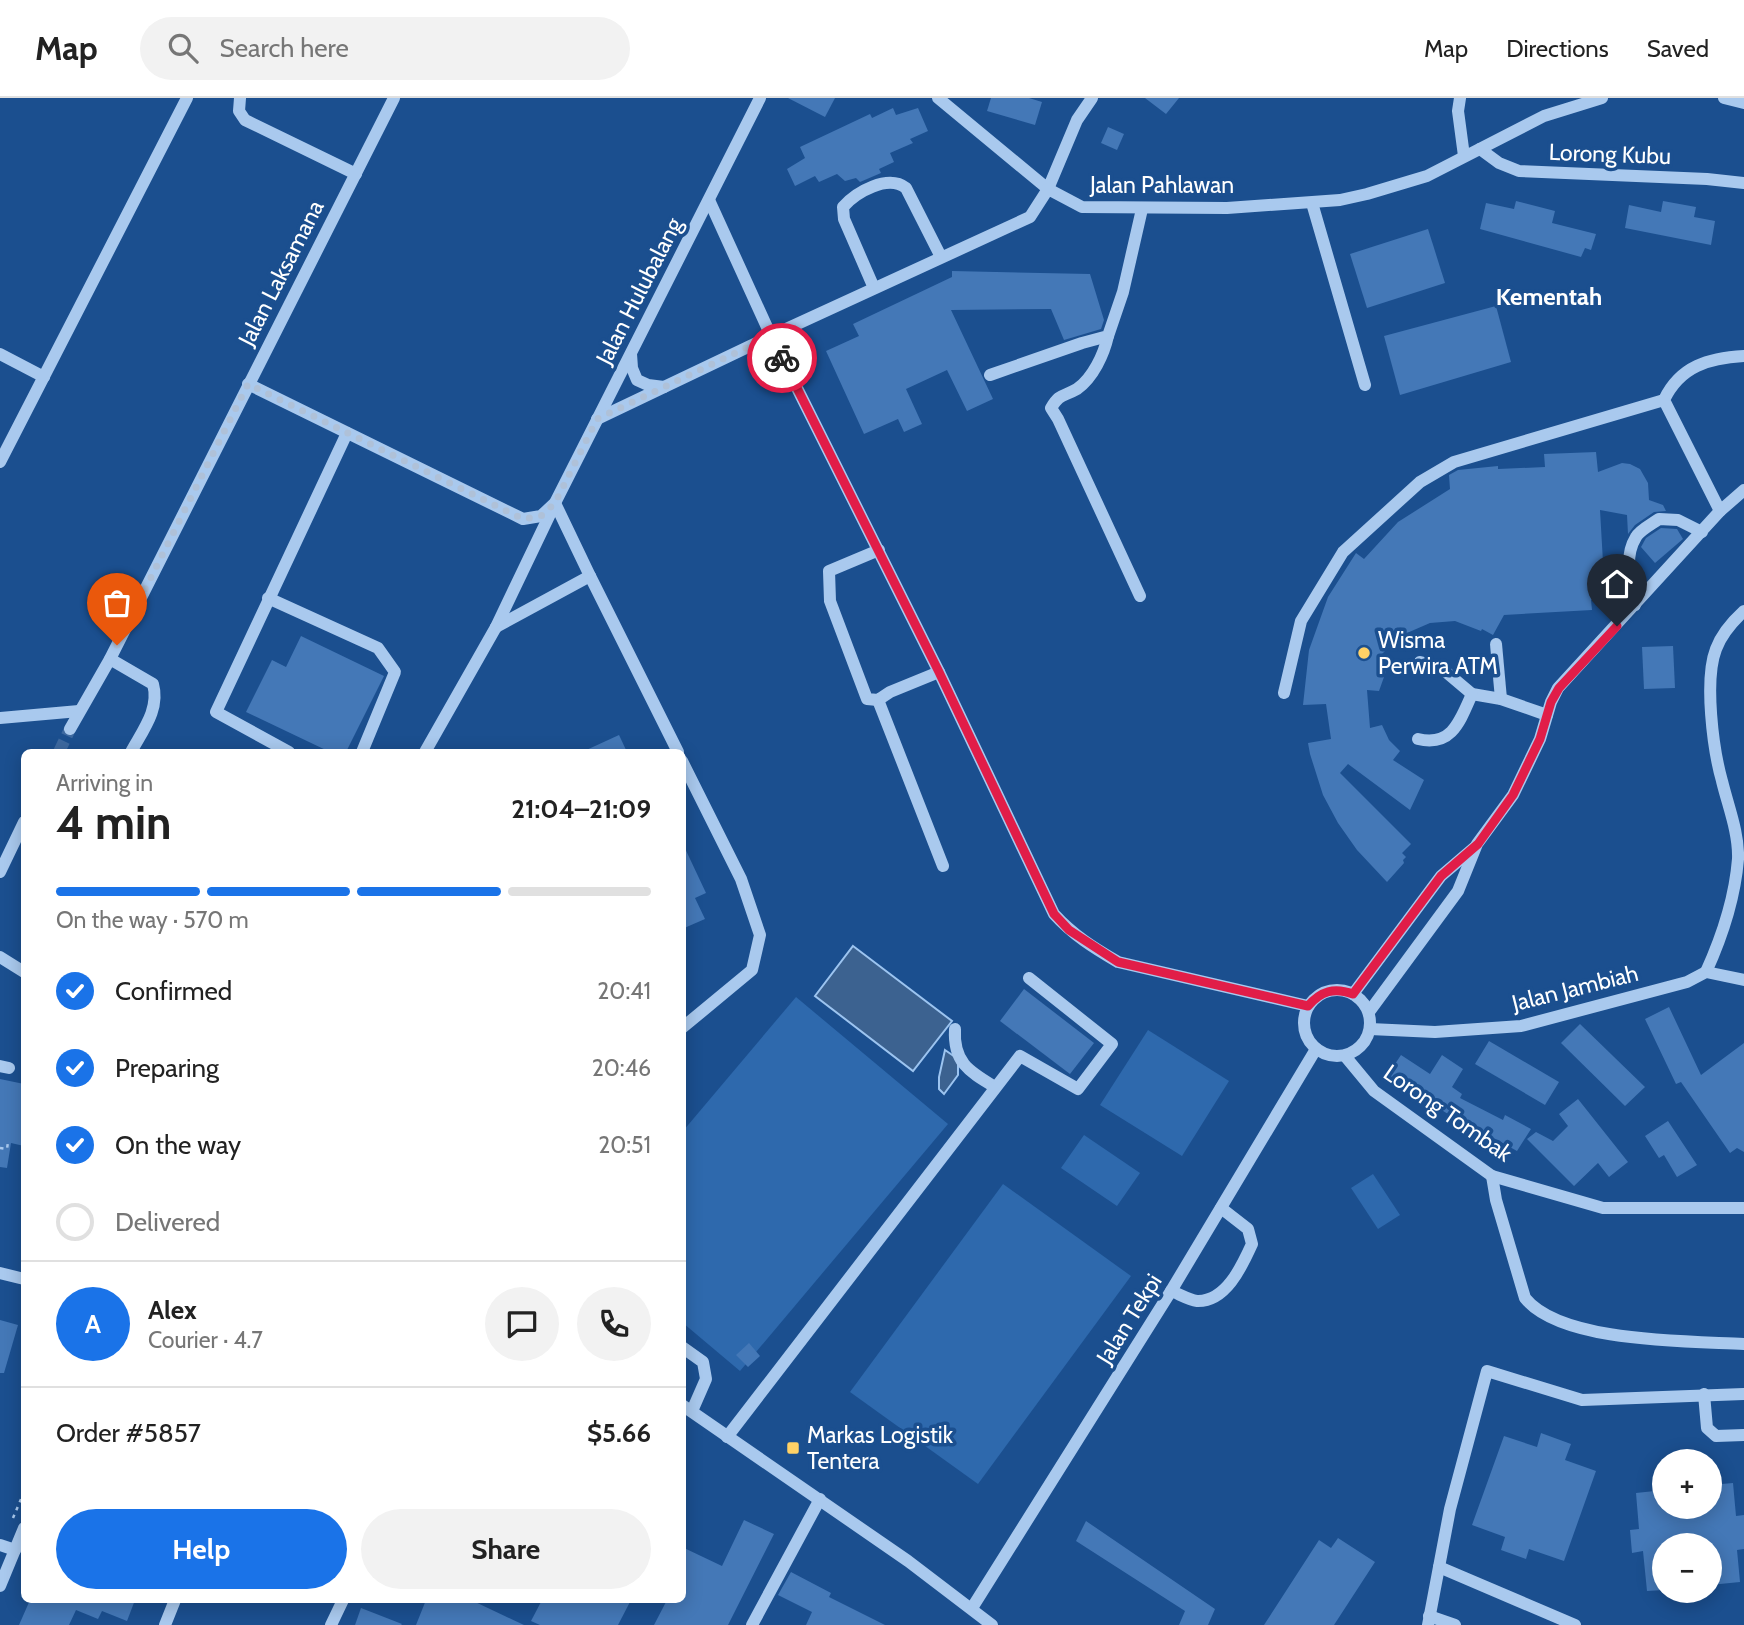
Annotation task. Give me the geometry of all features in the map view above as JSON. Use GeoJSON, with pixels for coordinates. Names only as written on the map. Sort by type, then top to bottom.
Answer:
{"type":"FeatureCollection","features":[{"type":"Feature","properties":{"kind":"street"},"geometry":{"type":"LineString","coordinates":[[0,462],[187,98]]}},
{"type":"Feature","properties":{"kind":"street"},"geometry":{"type":"LineString","coordinates":[[240,98],[239,111],[245,120],[356,174]]}},
{"type":"Feature","properties":{"kind":"street","name":"Jalan Laksamana"},"geometry":{"type":"LineString","coordinates":[[70,729],[110,659],[394,98]]}},
{"type":"Feature","properties":{"kind":"street","name":"Jalan Hulubalang"},"geometry":{"type":"LineString","coordinates":[[427,749],[496,627],[555,503],[760,98]]}},
{"type":"Feature","properties":{"kind":"street","name":"Jalan Pahlawan"},"geometry":{"type":"LineString","coordinates":[[938,98],[1048,189],[1082,207],[1142,209],[1312,203],[1367,194],[1427,176],[1545,116],[1602,98]]}},
{"type":"Feature","properties":{"kind":"street"},"geometry":{"type":"LineString","coordinates":[[597,419],[1030,217],[1048,189],[1077,120],[1093,98]]}},
{"type":"Feature","properties":{"kind":"street"},"geometry":{"type":"LineString","coordinates":[[1460,98],[1458,111],[1464,156]]}},
{"type":"Feature","properties":{"kind":"street"},"geometry":{"type":"LineString","coordinates":[[1724,98],[1744,103]]}},
{"type":"Feature","properties":{"kind":"street","name":"Lorong Kubu"},"geometry":{"type":"LineString","coordinates":[[1480,149],[1499,163],[1519,171],[1707,178],[1744,183]]}},
{"type":"Feature","properties":{"kind":"street"},"geometry":{"type":"LineString","coordinates":[[874,288],[844,219],[843,207],[864,190],[890,182],[898,182],[906,188],[941,257]]}},
{"type":"Feature","properties":{"kind":"street"},"geometry":{"type":"LineString","coordinates":[[709,200],[771,336],[939,672],[1054,914],[1069,930],[1118,962],[1308,1006]]}},
{"type":"Feature","properties":{"kind":"street"},"geometry":{"type":"LineString","coordinates":[[1312,203],[1365,385]]}},
{"type":"Feature","properties":{"kind":"street"},"geometry":{"type":"LineString","coordinates":[[1140,596],[1051,408],[1058,396],[1078,388],[1104,357],[1123,292],[1142,209]]}},
{"type":"Feature","properties":{"kind":"street"},"geometry":{"type":"LineString","coordinates":[[990,375],[1108,336]]}},
{"type":"Feature","properties":{"kind":"street"},"geometry":{"type":"LineString","coordinates":[[0,354],[44,377]]}},
{"type":"Feature","properties":{"kind":"street"},"geometry":{"type":"LineString","coordinates":[[631,354],[632,368],[637,380],[648,385],[666,387]]}},
{"type":"Feature","properties":{"kind":"street"},"geometry":{"type":"LineString","coordinates":[[1284,692],[1301,621],[1343,552],[1420,482],[1454,462],[1664,400],[1672,383],[1688,371],[1717,358],[1744,356]]}},
{"type":"Feature","properties":{"kind":"street"},"geometry":{"type":"LineString","coordinates":[[248,384],[523,519],[541,516],[555,503],[676,749]]}},
{"type":"Feature","properties":{"kind":"street"},"geometry":{"type":"LineString","coordinates":[[1664,400],[1720,512]]}},
{"type":"Feature","properties":{"kind":"street"},"geometry":{"type":"LineString","coordinates":[[284,749],[216,712],[347,433]]}},
{"type":"Feature","properties":{"kind":"street"},"geometry":{"type":"LineString","coordinates":[[1369,1012],[1458,891],[1478,844],[1513,795],[1540,739],[1559,688],[1720,512],[1744,490]]}},
{"type":"Feature","properties":{"kind":"street"},"geometry":{"type":"LineString","coordinates":[[1635,605],[1629,565],[1637,535],[1659,519],[1678,520],[1702,532]]}},
{"type":"Feature","properties":{"kind":"street"},"geometry":{"type":"LineString","coordinates":[[879,550],[829,571],[830,601],[867,699],[878,700],[890,692],[939,672]]}},
{"type":"Feature","properties":{"kind":"street"},"geometry":{"type":"LineString","coordinates":[[496,627],[590,576]]}},
{"type":"Feature","properties":{"kind":"street"},"geometry":{"type":"LineString","coordinates":[[268,598],[378,648],[395,672],[363,749]]}},
{"type":"Feature","properties":{"kind":"street"},"geometry":{"type":"LineString","coordinates":[[1744,611],[1730,623],[1715,650],[1711,680],[1711,710],[1721,778],[1733,820],[1738,858],[1731,898],[1715,953],[1706,972],[1744,980]]}},
{"type":"Feature","properties":{"kind":"street"},"geometry":{"type":"LineString","coordinates":[[1496,644],[1501,699]]}},
{"type":"Feature","properties":{"kind":"street"},"geometry":{"type":"LineString","coordinates":[[110,659],[153,684],[156,695],[155,705],[133,749]]}},
{"type":"Feature","properties":{"kind":"street"},"geometry":{"type":"LineString","coordinates":[[1420,662],[1440,667],[1472,694],[1501,699],[1547,715]]}},
{"type":"Feature","properties":{"kind":"street"},"geometry":{"type":"LineString","coordinates":[[1418,739],[1433,742],[1445,737],[1459,723],[1472,694]]}},
{"type":"Feature","properties":{"kind":"street"},"geometry":{"type":"LineString","coordinates":[[878,700],[943,866]]}},
{"type":"Feature","properties":{"kind":"street"},"geometry":{"type":"LineString","coordinates":[[0,718],[79,711]]}},
{"type":"Feature","properties":{"kind":"street"},"geometry":{"type":"LineString","coordinates":[[686,769],[741,879],[760,935],[752,970],[686,1025]]}},
{"type":"Feature","properties":{"kind":"street"},"geometry":{"type":"LineString","coordinates":[[0,872],[21,828]]}},
{"type":"Feature","properties":{"kind":"street"},"geometry":{"type":"LineString","coordinates":[[1353,994],[1441,876],[1478,844]]}},
{"type":"Feature","properties":{"kind":"street"},"geometry":{"type":"LineString","coordinates":[[0,957],[21,970]]}},
{"type":"Feature","properties":{"kind":"street","name":"Jalan Jambiah"},"geometry":{"type":"LineString","coordinates":[[1370,1029],[1435,1032],[1521,1026],[1687,982],[1706,972]]}},
{"type":"Feature","properties":{"kind":"street"},"geometry":{"type":"LineString","coordinates":[[727,1437],[1020,1056],[1078,1089],[1112,1044],[1029,978]]}},
{"type":"Feature","properties":{"kind":"street"},"geometry":{"type":"LineString","coordinates":[[1343,990],[1359,998],[1369,1012],[1370,1029],[1362,1046],[1345,1056],[1325,1055],[1316,1049],[1305,1034],[1303,1024],[1308,1006],[1324,993],[1343,990]]}},
{"type":"Feature","properties":{"kind":"street"},"geometry":{"type":"LineString","coordinates":[[955,1029],[957,1049],[966,1069],[995,1087]]}},
{"type":"Feature","properties":{"kind":"street","name":"Jalan Tekpi"},"geometry":{"type":"LineString","coordinates":[[972,1608],[1171,1291],[1316,1049]]}},
{"type":"Feature","properties":{"kind":"street","name":"Lorong Tombak"},"geometry":{"type":"LineString","coordinates":[[1345,1056],[1374,1091],[1492,1176],[1603,1208],[1744,1208]]}},
{"type":"Feature","properties":{"kind":"street"},"geometry":{"type":"LineString","coordinates":[[1492,1176],[1496,1200],[1525,1298],[1532,1307],[1568,1325],[1614,1334],[1744,1344]]}},
{"type":"Feature","properties":{"kind":"street"},"geometry":{"type":"LineString","coordinates":[[1171,1291],[1196,1301],[1213,1298],[1224,1291],[1243,1264],[1252,1244],[1248,1229],[1221,1208]]}},
{"type":"Feature","properties":{"kind":"street"},"geometry":{"type":"LineString","coordinates":[[0,1273],[21,1278]]}},
{"type":"Feature","properties":{"kind":"street"},"geometry":{"type":"LineString","coordinates":[[686,1351],[703,1363],[706,1379],[687,1408],[820,1499],[992,1625]]}},
{"type":"Feature","properties":{"kind":"street"},"geometry":{"type":"LineString","coordinates":[[1455,1625],[1429,1620],[1450,1509],[1487,1371],[1582,1400],[1744,1394]]}},
{"type":"Feature","properties":{"kind":"street"},"geometry":{"type":"LineString","coordinates":[[1704,1394],[1707,1428],[1716,1436],[1744,1435]]}},
{"type":"Feature","properties":{"kind":"street"},"geometry":{"type":"LineString","coordinates":[[752,1625],[820,1499]]}},
{"type":"Feature","properties":{"kind":"street"},"geometry":{"type":"LineString","coordinates":[[0,1586],[21,1535]]}},
{"type":"Feature","properties":{"kind":"street"},"geometry":{"type":"LineString","coordinates":[[0,1545],[15,1550]]}},
{"type":"Feature","properties":{"kind":"street"},"geometry":{"type":"LineString","coordinates":[[1439,1567],[1575,1625]]}},
{"type":"Feature","properties":{"kind":"street"},"geometry":{"type":"LineString","coordinates":[[165,1625],[174,1603]]}},
{"type":"Feature","properties":{"kind":"street"},"geometry":{"type":"LineString","coordinates":[[331,1625],[341,1603]]}},
{"type":"Feature","properties":{"kind":"path"},"geometry":{"type":"LineString","coordinates":[[0,1147],[7,1149],[8,1142]]}},
{"type":"Feature","properties":{"kind":"shaded area"},"geometry":{"type":"Polygon","coordinates":[[[853,946],[952,1021],[913,1071],[815,996],[853,946]]]}},
{"type":"Feature","properties":{"kind":"shaded area"},"geometry":{"type":"Polygon","coordinates":[[[796,997],[948,1124],[740,1371],[686,1326],[686,1127],[796,997]]]}},
{"type":"Feature","properties":{"kind":"shaded area"},"geometry":{"type":"Polygon","coordinates":[[[1148,1030],[1229,1081],[1182,1156],[1100,1105],[1148,1030]]]}},
{"type":"Feature","properties":{"kind":"shaded area"},"geometry":{"type":"Polygon","coordinates":[[[945,1050],[958,1059],[958,1075],[944,1094],[939,1089],[939,1077],[945,1050]]]}},
{"type":"Feature","properties":{"kind":"shaded area"},"geometry":{"type":"Polygon","coordinates":[[[1084,1135],[1140,1173],[1117,1206],[1061,1168],[1084,1135]]]}},
{"type":"Feature","properties":{"kind":"shaded area"},"geometry":{"type":"Polygon","coordinates":[[[1373,1174],[1400,1215],[1378,1229],[1351,1188],[1373,1174]]]}},
{"type":"Feature","properties":{"kind":"shaded area"},"geometry":{"type":"Polygon","coordinates":[[[1003,1184],[1131,1276],[978,1484],[850,1392],[1003,1184]]]}},
{"type":"Feature","properties":{"kind":"building"},"geometry":{"type":"Polygon","coordinates":[[[788,98],[835,98],[825,117],[788,98]]]}},
{"type":"Feature","properties":{"kind":"building"},"geometry":{"type":"Polygon","coordinates":[[[991,98],[1029,98],[1042,102],[1035,125],[987,111],[991,98]]]}},
{"type":"Feature","properties":{"kind":"building"},"geometry":{"type":"Polygon","coordinates":[[[1145,98],[1179,98],[1166,114],[1145,98]]]}},
{"type":"Feature","properties":{"kind":"building"},"geometry":{"type":"Polygon","coordinates":[[[893,108],[896,115],[918,108],[928,131],[910,139],[913,143],[890,153],[894,162],[879,169],[881,173],[860,182],[856,178],[845,181],[837,174],[819,182],[815,176],[795,186],[787,169],[805,158],[800,147],[870,114],[872,118],[893,108]]]}},
{"type":"Feature","properties":{"kind":"building"},"geometry":{"type":"Polygon","coordinates":[[[1108,127],[1124,134],[1117,150],[1101,143],[1108,127]]]}},
{"type":"Feature","properties":{"kind":"building"},"geometry":{"type":"Polygon","coordinates":[[[1516,201],[1555,211],[1552,223],[1596,234],[1591,250],[1585,248],[1581,257],[1480,229],[1486,203],[1514,209],[1516,201]]]}},
{"type":"Feature","properties":{"kind":"building"},"geometry":{"type":"Polygon","coordinates":[[[1663,201],[1696,207],[1694,217],[1715,221],[1711,245],[1625,228],[1629,205],[1661,212],[1663,201]]]}},
{"type":"Feature","properties":{"kind":"building"},"geometry":{"type":"Polygon","coordinates":[[[1428,229],[1445,283],[1367,308],[1350,254],[1428,229]]]}},
{"type":"Feature","properties":{"kind":"building"},"geometry":{"type":"Polygon","coordinates":[[[952,271],[1090,274],[1104,320],[1101,329],[1064,340],[1051,309],[951,310],[993,399],[967,411],[947,370],[906,389],[922,424],[904,432],[898,419],[864,434],[826,351],[859,336],[853,324],[952,277],[952,271]]]}},
{"type":"Feature","properties":{"kind":"building"},"geometry":{"type":"Polygon","coordinates":[[[1496,306],[1511,362],[1400,395],[1384,336],[1496,306]]]}},
{"type":"Feature","properties":{"kind":"building"},"geometry":{"type":"Polygon","coordinates":[[[1596,452],[1598,472],[1622,463],[1640,469],[1648,483],[1649,500],[1663,505],[1666,511],[1654,512],[1635,525],[1628,534],[1627,515],[1600,510],[1605,597],[1591,600],[1592,610],[1504,615],[1493,635],[1455,621],[1430,623],[1400,636],[1379,657],[1389,663],[1379,691],[1367,690],[1370,728],[1382,725],[1389,740],[1400,751],[1393,760],[1424,780],[1410,810],[1348,764],[1340,773],[1411,844],[1402,853],[1406,857],[1404,863],[1387,882],[1357,850],[1338,823],[1323,795],[1310,754],[1308,743],[1331,739],[1326,704],[1303,705],[1309,650],[1328,597],[1356,553],[1364,559],[1398,522],[1450,489],[1449,475],[1458,470],[1498,466],[1498,469],[1545,467],[1544,454],[1596,452]]]}},
{"type":"Feature","properties":{"kind":"building"},"geometry":{"type":"Polygon","coordinates":[[[1661,528],[1677,529],[1683,539],[1655,563],[1641,547],[1646,538],[1661,528]]]}},
{"type":"Feature","properties":{"kind":"building"},"geometry":{"type":"Polygon","coordinates":[[[301,636],[384,676],[348,749],[324,749],[246,712],[272,660],[286,667],[301,636]]]}},
{"type":"Feature","properties":{"kind":"building"},"geometry":{"type":"Polygon","coordinates":[[[1673,646],[1675,688],[1644,689],[1642,647],[1673,646]]]}},
{"type":"Feature","properties":{"kind":"building"},"geometry":{"type":"Polygon","coordinates":[[[619,735],[626,749],[589,749],[619,735]]]}},
{"type":"Feature","properties":{"kind":"building"},"geometry":{"type":"Polygon","coordinates":[[[686,850],[706,893],[695,898],[705,919],[686,927],[686,850]]]}},
{"type":"Feature","properties":{"kind":"building"},"geometry":{"type":"Polygon","coordinates":[[[1024,989],[1094,1043],[1070,1074],[1000,1021],[1024,989]]]}},
{"type":"Feature","properties":{"kind":"building"},"geometry":{"type":"Polygon","coordinates":[[[1669,1007],[1701,1075],[1744,1043],[1744,1152],[1737,1148],[1730,1153],[1681,1082],[1676,1084],[1645,1019],[1669,1007]]]}},
{"type":"Feature","properties":{"kind":"building"},"geometry":{"type":"Polygon","coordinates":[[[1580,1024],[1645,1087],[1625,1106],[1561,1043],[1580,1024]]]}},
{"type":"Feature","properties":{"kind":"building"},"geometry":{"type":"Polygon","coordinates":[[[1489,1041],[1559,1082],[1545,1105],[1475,1064],[1489,1041]]]}},
{"type":"Feature","properties":{"kind":"building"},"geometry":{"type":"Polygon","coordinates":[[[1401,1055],[1430,1074],[1442,1055],[1463,1069],[1452,1087],[1462,1094],[1460,1098],[1503,1120],[1505,1115],[1531,1129],[1517,1151],[1490,1136],[1488,1140],[1454,1123],[1456,1119],[1387,1076],[1401,1055]]]}},
{"type":"Feature","properties":{"kind":"building"},"geometry":{"type":"Polygon","coordinates":[[[0,1079],[21,1083],[21,1145],[11,1143],[7,1168],[0,1167],[0,1079]]]}},
{"type":"Feature","properties":{"kind":"building"},"geometry":{"type":"Polygon","coordinates":[[[1578,1099],[1628,1162],[1609,1177],[1598,1163],[1574,1186],[1527,1139],[1536,1132],[1553,1141],[1568,1126],[1559,1114],[1578,1099]]]}},
{"type":"Feature","properties":{"kind":"building"},"geometry":{"type":"Polygon","coordinates":[[[1668,1121],[1697,1165],[1677,1177],[1664,1155],[1659,1158],[1645,1136],[1668,1121]]]}},
{"type":"Feature","properties":{"kind":"building"},"geometry":{"type":"Polygon","coordinates":[[[0,1320],[18,1325],[4,1373],[0,1373],[0,1320]]]}},
{"type":"Feature","properties":{"kind":"building"},"geometry":{"type":"Polygon","coordinates":[[[749,1343],[760,1356],[748,1367],[736,1355],[749,1343]]]}},
{"type":"Feature","properties":{"kind":"building"},"geometry":{"type":"Polygon","coordinates":[[[1541,1433],[1571,1444],[1565,1460],[1596,1471],[1564,1561],[1529,1549],[1526,1559],[1501,1550],[1505,1537],[1472,1525],[1504,1436],[1537,1447],[1541,1433]]]}},
{"type":"Feature","properties":{"kind":"building"},"geometry":{"type":"Polygon","coordinates":[[[1733,1483],[1736,1516],[1744,1515],[1744,1549],[1737,1550],[1740,1582],[1722,1584],[1722,1533],[1652,1533],[1652,1591],[1647,1591],[1643,1551],[1632,1553],[1630,1530],[1639,1529],[1636,1493],[1652,1491],[1652,1519],[1722,1519],[1722,1484],[1733,1483]]]}},
{"type":"Feature","properties":{"kind":"building"},"geometry":{"type":"Polygon","coordinates":[[[744,1520],[774,1534],[728,1625],[654,1625],[665,1603],[686,1603],[686,1549],[722,1566],[744,1520]]]}},
{"type":"Feature","properties":{"kind":"building"},"geometry":{"type":"Polygon","coordinates":[[[1086,1521],[1215,1609],[1208,1625],[1179,1625],[1185,1611],[1076,1541],[1086,1521]]]}},
{"type":"Feature","properties":{"kind":"building"},"geometry":{"type":"Polygon","coordinates":[[[1338,1538],[1375,1562],[1334,1625],[1264,1625],[1319,1540],[1331,1548],[1338,1538]]]}},
{"type":"Feature","properties":{"kind":"building"},"geometry":{"type":"Polygon","coordinates":[[[791,1572],[831,1593],[829,1597],[885,1625],[806,1625],[812,1612],[778,1595],[791,1572]]]}},
{"type":"Feature","properties":{"kind":"building"},"geometry":{"type":"Polygon","coordinates":[[[29,1603],[134,1603],[127,1621],[102,1611],[98,1619],[76,1610],[69,1625],[19,1625],[29,1603]]]}},
{"type":"Feature","properties":{"kind":"building"},"geometry":{"type":"Polygon","coordinates":[[[425,1603],[477,1603],[524,1625],[416,1625],[425,1603]]]}},
{"type":"Feature","properties":{"kind":"building"},"geometry":{"type":"Polygon","coordinates":[[[540,1603],[629,1603],[618,1625],[540,1625],[531,1621],[540,1603]]]}},
{"type":"Feature","properties":{"kind":"building"},"geometry":{"type":"Polygon","coordinates":[[[361,1608],[402,1624],[355,1625],[361,1608]]]}},
{"type":"Feature","properties":{"kind":"tunnel"},"geometry":{"type":"LineString","coordinates":[[60,749],[70,729]]}},
{"type":"Feature","properties":{"kind":"way so far"},"geometry":{"type":"LineString","coordinates":[[117,645],[248,384],[523,519],[541,516],[555,503],[597,419],[771,336],[782,358]]}},
{"type":"Feature","properties":{"kind":"place","name":"Wisma Perwira ATM"},"geometry":{"type":"Point","coordinates":[1364,653]}},
{"type":"Feature","properties":{"kind":"place","name":"Markas Logistik Tentera"},"geometry":{"type":"Point","coordinates":[793,1448]}},
{"type":"Feature","properties":{"kind":"district","name":"Kementah"},"geometry":{"type":"Point","coordinates":[1549,296]}},
{"type":"Feature","properties":{"kind":"route"},"geometry":{"type":"LineString","coordinates":[[782,358],[939,672],[1054,914],[1091,947],[1118,962],[1308,1006],[1315,998],[1333,990],[1353,994],[1441,876],[1478,844],[1513,795],[1540,739],[1551,702],[1559,688],[1617,626]]}}]}
